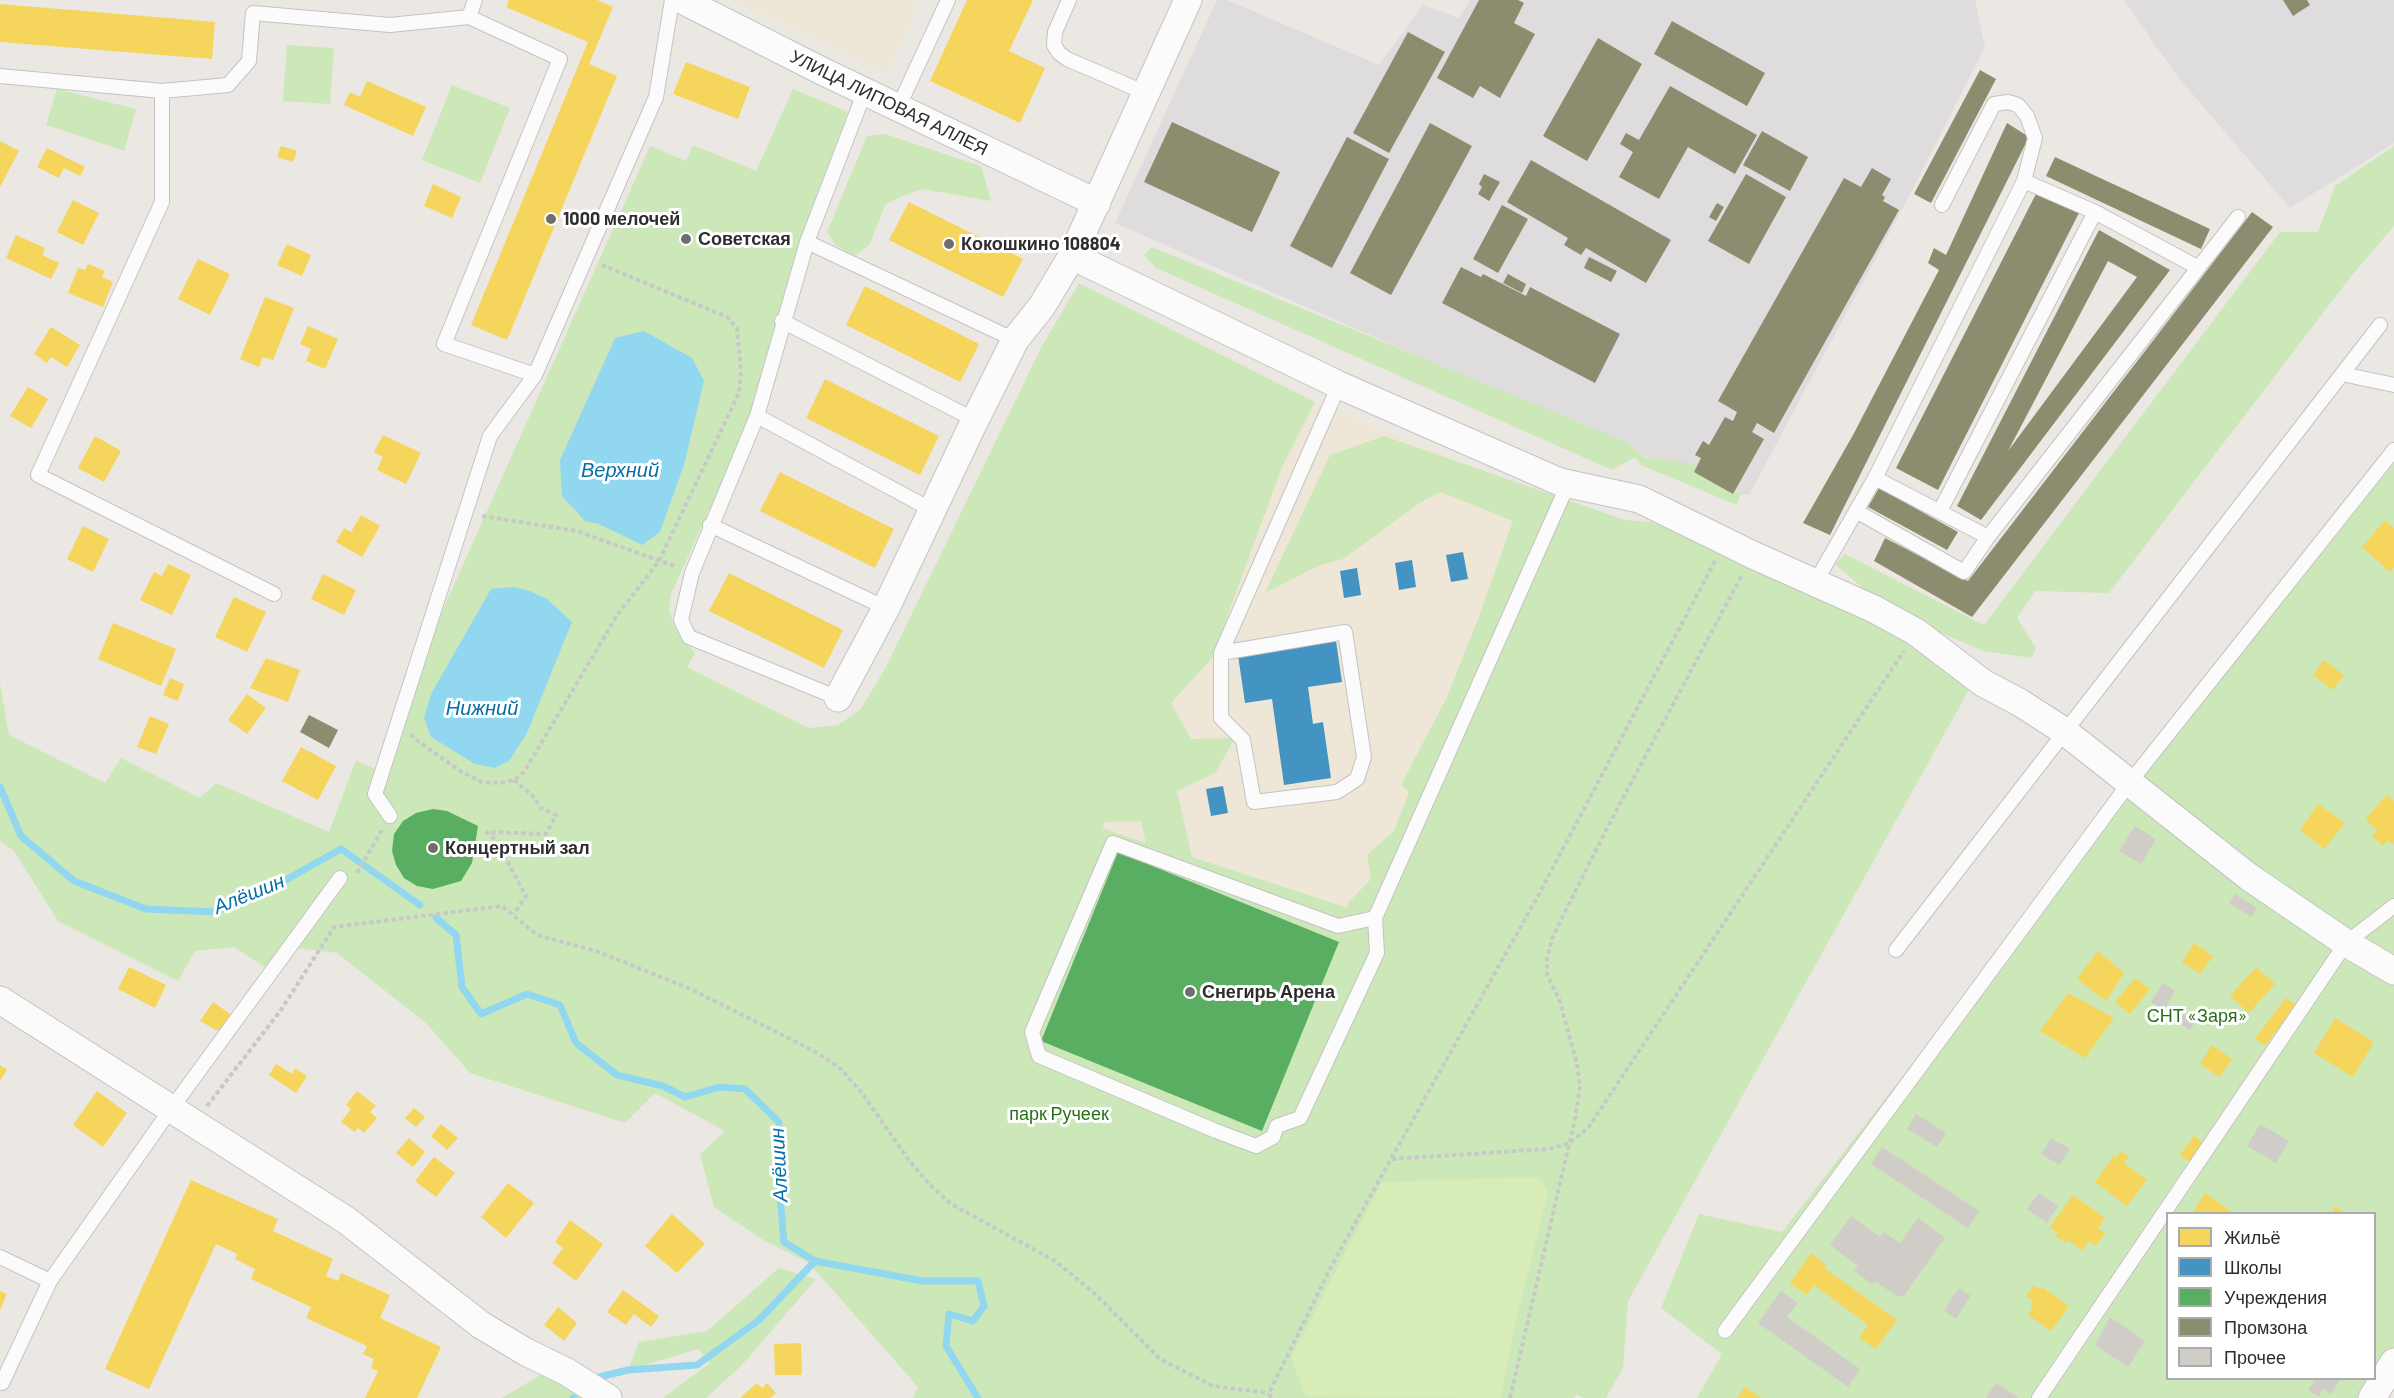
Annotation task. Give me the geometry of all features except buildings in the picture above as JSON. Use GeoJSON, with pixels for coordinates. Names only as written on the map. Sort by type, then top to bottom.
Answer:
{"type":"FeatureCollection","features":[{"type":"Feature","properties":{"kind":"street","name":"УЛИЦА ЛИПОВАЯ АЛЛЕЯ"},"geometry":{"type":"LineString","coordinates":[[682,0],[898,108],[1097,203]]}},
{"type":"Feature","properties":{"kind":"street"},"geometry":{"type":"LineString","coordinates":[[838,698],[886,609],[1015,340],[1042,306],[1072,256],[1188,0]]}},
{"type":"Feature","properties":{"kind":"street"},"geometry":{"type":"LineString","coordinates":[[1072,256],[1339,384],[1568,484],[1639,499],[1725,542],[1874,609],[1916,632],[1983,683],[2019,702],[2064,731],[2249,877],[2346,943],[2394,971]]}},
{"type":"Feature","properties":{"kind":"street"},"geometry":{"type":"LineString","coordinates":[[0,1000],[346,1220],[481,1325],[526,1352],[567,1372],[608,1398]]}},
{"type":"Feature","properties":{"kind":"street"},"geometry":{"type":"LineString","coordinates":[[2372,1398],[2394,1362]]}},
{"type":"Feature","properties":{"kind":"lane"},"geometry":{"type":"LineString","coordinates":[[469,17],[475,0]]}},
{"type":"Feature","properties":{"kind":"lane"},"geometry":{"type":"LineString","coordinates":[[390,816],[375,794],[490,435],[536,375],[656,97],[672,0]]}},
{"type":"Feature","properties":{"kind":"lane"},"geometry":{"type":"LineString","coordinates":[[898,108],[948,0]]}},
{"type":"Feature","properties":{"kind":"lane"},"geometry":{"type":"LineString","coordinates":[[1069,0],[1055,32],[1054,45],[1059,53],[1067,59],[1146,93]]}},
{"type":"Feature","properties":{"kind":"lane"},"geometry":{"type":"LineString","coordinates":[[0,76],[162,91],[228,85],[249,61],[253,13],[390,25],[469,17],[560,58],[444,344],[536,375]]}},
{"type":"Feature","properties":{"kind":"lane"},"geometry":{"type":"LineString","coordinates":[[162,91],[162,202],[38,475],[274,594]]}},
{"type":"Feature","properties":{"kind":"lane"},"geometry":{"type":"LineString","coordinates":[[838,698],[689,637],[681,620],[692,573],[757,416],[782,321],[807,242],[865,91]]}},
{"type":"Feature","properties":{"kind":"lane"},"geometry":{"type":"LineString","coordinates":[[1815,584],[1875,478],[2024,181],[2035,138],[2018,105],[2008,102],[1994,104],[1942,205]]}},
{"type":"Feature","properties":{"kind":"lane"},"geometry":{"type":"LineString","coordinates":[[2024,181],[2095,212],[2197,267]]}},
{"type":"Feature","properties":{"kind":"lane"},"geometry":{"type":"LineString","coordinates":[[1940,511],[2095,212]]}},
{"type":"Feature","properties":{"kind":"lane"},"geometry":{"type":"LineString","coordinates":[[1856,511],[1964,572],[1988,537],[2238,217]]}},
{"type":"Feature","properties":{"kind":"lane"},"geometry":{"type":"LineString","coordinates":[[807,242],[1015,340]]}},
{"type":"Feature","properties":{"kind":"lane"},"geometry":{"type":"LineString","coordinates":[[782,321],[975,420]]}},
{"type":"Feature","properties":{"kind":"lane"},"geometry":{"type":"LineString","coordinates":[[1896,950],[2380,325]]}},
{"type":"Feature","properties":{"kind":"lane"},"geometry":{"type":"LineString","coordinates":[[2342,374],[2394,384]]}},
{"type":"Feature","properties":{"kind":"lane"},"geometry":{"type":"LineString","coordinates":[[1221,653],[1345,632],[1364,757],[1357,779],[1337,792],[1254,801],[1243,740],[1221,717],[1221,653],[1339,384]]}},
{"type":"Feature","properties":{"kind":"lane"},"geometry":{"type":"LineString","coordinates":[[757,416],[932,510]]}},
{"type":"Feature","properties":{"kind":"lane"},"geometry":{"type":"LineString","coordinates":[[1725,1331],[2130,782],[2394,450]]}},
{"type":"Feature","properties":{"kind":"lane"},"geometry":{"type":"LineString","coordinates":[[1875,478],[1988,537]]}},
{"type":"Feature","properties":{"kind":"lane"},"geometry":{"type":"LineString","coordinates":[[1374,918],[1338,926],[1113,843],[1032,1032],[1039,1056],[1256,1146],[1273,1137],[1277,1126],[1300,1118],[1377,953],[1374,918],[1568,484]]}},
{"type":"Feature","properties":{"kind":"lane"},"geometry":{"type":"LineString","coordinates":[[710,525],[886,609]]}},
{"type":"Feature","properties":{"kind":"lane"},"geometry":{"type":"LineString","coordinates":[[1,1384],[50,1281],[182,1116],[340,878]]}},
{"type":"Feature","properties":{"kind":"lane"},"geometry":{"type":"LineString","coordinates":[[2040,1398],[2346,943],[2394,906]]}},
{"type":"Feature","properties":{"kind":"lane"},"geometry":{"type":"LineString","coordinates":[[0,1257],[50,1281]]}},
{"type":"Feature","properties":{"kind":"path"},"geometry":{"type":"LineString","coordinates":[[400,719],[415,739],[460,771],[482,782],[500,783],[514,780],[524,772],[618,614],[659,561],[739,393],[741,371],[737,328],[727,316],[586,258]]}},
{"type":"Feature","properties":{"kind":"path"},"geometry":{"type":"LineString","coordinates":[[466,514],[577,531],[692,573]]}},
{"type":"Feature","properties":{"kind":"path"},"geometry":{"type":"LineString","coordinates":[[1271,1398],[1269,1393],[1333,1263],[1539,894],[1725,542]]}},
{"type":"Feature","properties":{"kind":"path"},"geometry":{"type":"LineString","coordinates":[[1510,1398],[1580,1086],[1578,1064],[1563,1010],[1546,975],[1546,958],[1607,828],[1753,555]]}},
{"type":"Feature","properties":{"kind":"path"},"geometry":{"type":"LineString","coordinates":[[1391,1159],[1548,1149],[1569,1143],[1588,1128],[1916,632]]}},
{"type":"Feature","properties":{"kind":"path"},"geometry":{"type":"LineString","coordinates":[[514,780],[532,795],[541,808],[556,815],[546,834],[487,832],[498,842],[526,896],[514,914]]}},
{"type":"Feature","properties":{"kind":"path"},"geometry":{"type":"LineString","coordinates":[[357,873],[390,816]]}},
{"type":"Feature","properties":{"kind":"path"},"geometry":{"type":"LineString","coordinates":[[182,1116],[281,1010],[334,927],[502,906],[537,935],[596,951],[693,990],[814,1051],[841,1069],[862,1093],[908,1159],[930,1185],[951,1204],[1055,1261],[1094,1293],[1160,1359],[1213,1386],[1269,1393]]}},
{"type":"Feature","properties":{"kind":"shaded area"},"geometry":{"type":"Polygon","coordinates":[[[730,0],[921,0],[887,73],[730,0]]]}},
{"type":"Feature","properties":{"kind":"shaded area"},"geometry":{"type":"Polygon","coordinates":[[[1217,0],[1227,0],[1379,65],[1423,5],[1459,18],[1470,0],[1975,0],[1985,47],[1909,196],[1749,495],[1732,494],[1115,223],[1217,0]]]}},
{"type":"Feature","properties":{"kind":"shaded area"},"geometry":{"type":"Polygon","coordinates":[[[2124,0],[2394,0],[2394,143],[2290,208],[2177,76],[2124,0]]]}},
{"type":"Feature","properties":{"kind":"shaded area"},"geometry":{"type":"Polygon","coordinates":[[[1315,402],[1525,487],[1478,619],[1362,912],[1102,828],[1120,786],[1315,402]]]}},
{"type":"Feature","properties":{"kind":"green space"},"geometry":{"type":"Polygon","coordinates":[[[287,45],[334,48],[330,104],[283,101],[287,45]]]}},
{"type":"Feature","properties":{"kind":"green space"},"geometry":{"type":"Polygon","coordinates":[[[452,85],[510,108],[480,183],[422,160],[452,85]]]}},
{"type":"Feature","properties":{"kind":"green space"},"geometry":{"type":"Polygon","coordinates":[[[57,89],[136,109],[124,151],[46,125],[57,89]]]}},
{"type":"Feature","properties":{"kind":"green space","name":"парк Ручеек"},"geometry":{"type":"Polygon","coordinates":[[[793,89],[848,112],[801,237],[753,414],[671,594],[669,610],[675,628],[695,653],[687,667],[809,728],[838,725],[860,710],[885,669],[1042,346],[1079,283],[1315,402],[1282,467],[1212,658],[1171,703],[1191,739],[1235,738],[1215,773],[1177,791],[1192,857],[1348,908],[1347,904],[1371,879],[1367,855],[1394,831],[1409,792],[1401,785],[1447,697],[1513,521],[1441,492],[1421,502],[1343,559],[1320,565],[1265,593],[1330,455],[1384,436],[1625,520],[1652,522],[1875,623],[1970,688],[1628,1301],[1623,1368],[1606,1398],[1584,1398],[1576,1395],[1574,1398],[913,1398],[918,1387],[809,1263],[763,1240],[714,1207],[700,1154],[725,1131],[655,1093],[625,1123],[470,1073],[426,1023],[337,953],[288,947],[272,972],[234,947],[195,951],[178,981],[58,921],[14,851],[0,841],[0,683],[9,735],[105,783],[121,758],[200,798],[216,783],[329,832],[356,760],[387,775],[383,744],[650,146],[686,161],[693,145],[756,171],[793,89]],[[1141,821],[1105,822],[1102,828],[1146,843],[1141,821]]]}},
{"type":"Feature","properties":{"kind":"green space"},"geometry":{"type":"Polygon","coordinates":[[[885,134],[981,166],[991,201],[922,189],[902,196],[885,205],[870,244],[854,256],[836,245],[827,232],[867,136],[885,134]]]}},
{"type":"Feature","properties":{"kind":"green space"},"geometry":{"type":"Polygon","coordinates":[[[2394,146],[2394,226],[2352,275],[2109,593],[2035,591],[2017,618],[2036,648],[2032,658],[1983,651],[1888,610],[1835,564],[1845,554],[1984,625],[2280,232],[2318,232],[2335,186],[2394,146]]]}},
{"type":"Feature","properties":{"kind":"green space"},"geometry":{"type":"Polygon","coordinates":[[[1152,247],[1625,441],[1644,457],[1689,463],[1741,493],[1737,505],[1641,465],[1635,457],[1612,470],[1156,268],[1144,255],[1152,247]]]}},
{"type":"Feature","properties":{"kind":"green space","name":"СНТ «Заря»"},"geometry":{"type":"Polygon","coordinates":[[[2394,450],[2394,1372],[2378,1398],[1697,1398],[1722,1354],[1661,1308],[1699,1214],[1782,1232],[2130,782],[2394,450]]]}},
{"type":"Feature","properties":{"kind":"green space"},"geometry":{"type":"Polygon","coordinates":[[[1530,1177],[1542,1181],[1548,1193],[1513,1333],[1501,1398],[1306,1397],[1291,1358],[1382,1182],[1530,1177]]]}},
{"type":"Feature","properties":{"kind":"green space"},"geometry":{"type":"Polygon","coordinates":[[[779,1268],[816,1279],[742,1365],[706,1398],[663,1398],[710,1363],[698,1349],[628,1370],[639,1342],[707,1331],[779,1268]]]}},
{"type":"Feature","properties":{"kind":"green space"},"geometry":{"type":"Polygon","coordinates":[[[542,1374],[583,1398],[502,1398],[542,1374]]]}},
{"type":"Feature","properties":{"kind":"water","name":"Верхний"},"geometry":{"type":"Polygon","coordinates":[[[644,331],[692,358],[704,381],[684,465],[660,532],[642,545],[599,524],[585,521],[562,496],[560,460],[615,338],[644,331]]]}},
{"type":"Feature","properties":{"kind":"water","name":"Нижний"},"geometry":{"type":"Polygon","coordinates":[[[513,587],[530,591],[547,599],[572,622],[527,733],[509,761],[495,768],[475,764],[431,737],[424,718],[431,694],[491,589],[513,587]]]}},
{"type":"Feature","properties":{"kind":"waterway","name":"Алёшин"},"geometry":{"type":"LineString","coordinates":[[0,787],[21,836],[74,881],[146,909],[215,912],[282,882],[341,849],[420,905]]}},
{"type":"Feature","properties":{"kind":"waterway","name":"Алёшин"},"geometry":{"type":"LineString","coordinates":[[436,918],[456,935],[462,987],[481,1014],[527,994],[560,1005],[576,1043],[617,1075],[663,1086],[685,1097],[720,1087],[745,1089],[779,1122],[778,1174],[784,1242],[815,1261],[922,1281],[978,1281],[984,1306],[973,1321],[949,1314],[946,1346],[978,1398]]}},
{"type":"Feature","properties":{"kind":"waterway"},"geometry":{"type":"LineString","coordinates":[[599,1377],[628,1370],[697,1365],[759,1320],[815,1261]]}},
{"type":"Feature","properties":{"kind":"place","name":"1000 мелочей"},"geometry":{"type":"Point","coordinates":[551,219]}},
{"type":"Feature","properties":{"kind":"place","name":"Советская"},"geometry":{"type":"Point","coordinates":[686,239]}},
{"type":"Feature","properties":{"kind":"place","name":"Кокошкино 108804"},"geometry":{"type":"Point","coordinates":[949,244]}},
{"type":"Feature","properties":{"kind":"place","name":"Концертный зал"},"geometry":{"type":"Point","coordinates":[433,848]}},
{"type":"Feature","properties":{"kind":"place","name":"Снегирь Арена"},"geometry":{"type":"Point","coordinates":[1190,992]}}]}
